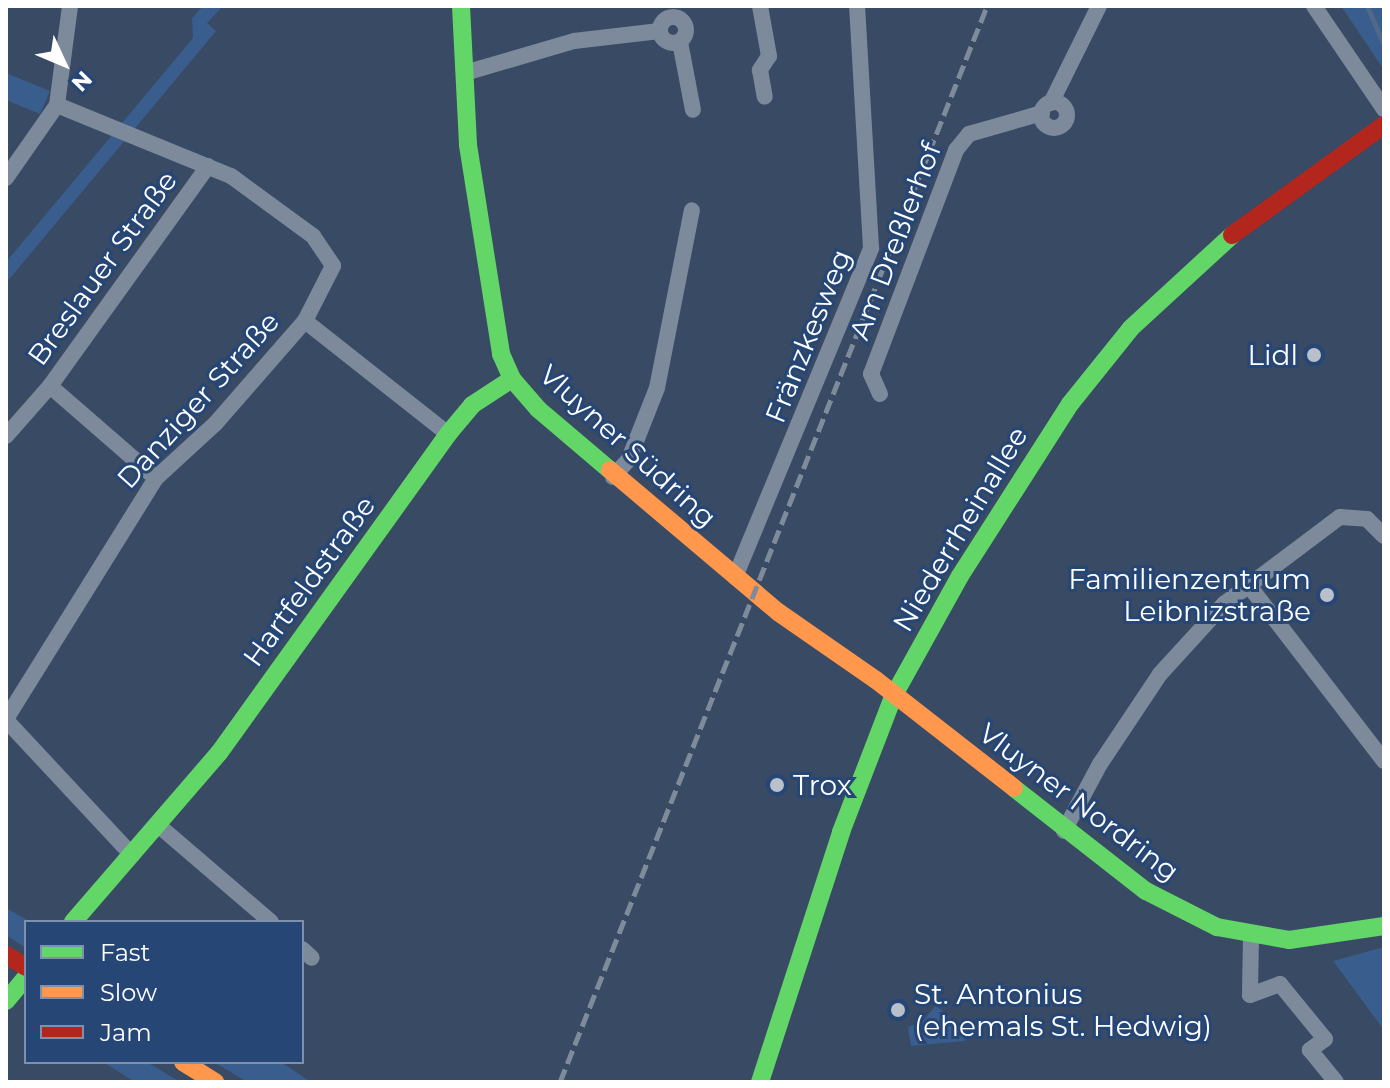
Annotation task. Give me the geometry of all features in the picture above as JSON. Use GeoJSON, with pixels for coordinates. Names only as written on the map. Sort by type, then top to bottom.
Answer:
{"type":"FeatureCollection","features":[{"type":"Feature","properties":{"kind":"street"},"geometry":{"type":"LineString","coordinates":[[6,178],[57,105],[70,6]]}},
{"type":"Feature","properties":{"kind":"street","name":"Vluyner Südring"},"geometry":{"type":"LineString","coordinates":[[461,6],[468,72],[468,145],[501,354],[512,379],[613,477],[735,577],[894,695]]}},
{"type":"Feature","properties":{"kind":"street"},"geometry":{"type":"LineString","coordinates":[[760,6],[769,56],[760,70],[765,97]]}},
{"type":"Feature","properties":{"kind":"street","name":"Fränzkesweg"},"geometry":{"type":"LineString","coordinates":[[735,577],[871,248],[857,6]]}},
{"type":"Feature","properties":{"kind":"street","name":"Am Dreßlerhof"},"geometry":{"type":"LineString","coordinates":[[880,394],[871,374],[956,150],[969,134],[1047,108],[1099,6]]}},
{"type":"Feature","properties":{"kind":"street"},"geometry":{"type":"LineString","coordinates":[[1314,6],[1384,109]]}},
{"type":"Feature","properties":{"kind":"street"},"geometry":{"type":"LineString","coordinates":[[659,31],[666,19],[682,13],[686,33],[680,42],[693,110]]}},
{"type":"Feature","properties":{"kind":"street"},"geometry":{"type":"LineString","coordinates":[[468,72],[574,41],[659,31]]}},
{"type":"Feature","properties":{"kind":"street"},"geometry":{"type":"LineString","coordinates":[[659,31],[669,43],[680,42]]}},
{"type":"Feature","properties":{"kind":"street","name":"Danziger Straße"},"geometry":{"type":"LineString","coordinates":[[6,719],[156,478],[226,412],[305,321],[333,266],[330,254],[272,202],[208,166],[57,105]]}},
{"type":"Feature","properties":{"kind":"street","name":"Niederrheinallee"},"geometry":{"type":"LineString","coordinates":[[760,1082],[841,832],[894,695],[981,543],[1109,353],[1247,222],[1384,125]]}},
{"type":"Feature","properties":{"kind":"street","name":"Breslauer Straße"},"geometry":{"type":"LineString","coordinates":[[6,436],[50,386],[208,166]]}},
{"type":"Feature","properties":{"kind":"street"},"geometry":{"type":"LineString","coordinates":[[613,477],[629,459],[657,388],[692,210]]}},
{"type":"Feature","properties":{"kind":"street"},"geometry":{"type":"LineString","coordinates":[[305,321],[448,434]]}},
{"type":"Feature","properties":{"kind":"street","name":"Hartfeldstraße"},"geometry":{"type":"LineString","coordinates":[[75,920],[219,753],[448,434],[472,405],[512,379]]}},
{"type":"Feature","properties":{"kind":"street"},"geometry":{"type":"LineString","coordinates":[[50,386],[156,478]]}},
{"type":"Feature","properties":{"kind":"street"},"geometry":{"type":"LineString","coordinates":[[1064,831],[1100,764],[1160,674],[1217,611],[1340,517],[1367,519],[1384,536]]}},
{"type":"Feature","properties":{"kind":"street"},"geometry":{"type":"LineString","coordinates":[[1250,587],[1384,761]]}},
{"type":"Feature","properties":{"kind":"street","name":"Vluyner Nordring"},"geometry":{"type":"LineString","coordinates":[[894,695],[1064,831],[1169,905],[1217,927],[1251,935],[1303,940],[1384,926]]}},
{"type":"Feature","properties":{"kind":"street"},"geometry":{"type":"LineString","coordinates":[[6,719],[132,855]]}},
{"type":"Feature","properties":{"kind":"street"},"geometry":{"type":"LineString","coordinates":[[158,825],[269,920]]}},
{"type":"Feature","properties":{"kind":"street"},"geometry":{"type":"LineString","coordinates":[[1251,935],[1250,995],[1280,984],[1325,1039],[1310,1050],[1336,1082]]}},
{"type":"Feature","properties":{"kind":"street"},"geometry":{"type":"LineString","coordinates":[[6,1001],[24,979]]}},
{"type":"Feature","properties":{"kind":"street"},"geometry":{"type":"LineString","coordinates":[[186,1064],[215,1082]]}},
{"type":"Feature","properties":{"kind":"shaded area"},"geometry":{"type":"Polygon","coordinates":[[[203,6],[223,6],[207,23],[216,31],[6,283],[6,262],[193,38],[192,18],[203,6]]]}},
{"type":"Feature","properties":{"kind":"shaded area"},"geometry":{"type":"Polygon","coordinates":[[[1341,6],[1384,6],[1384,70],[1341,6]]]}},
{"type":"Feature","properties":{"kind":"shaded area"},"geometry":{"type":"Polygon","coordinates":[[[6,73],[50,91],[40,114],[6,100],[6,73]]]}},
{"type":"Feature","properties":{"kind":"shaded area"},"geometry":{"type":"Polygon","coordinates":[[[6,908],[27,920],[24,920],[24,947],[6,935],[6,908]]]}},
{"type":"Feature","properties":{"kind":"shaded area"},"geometry":{"type":"Polygon","coordinates":[[[1384,947],[1384,1030],[1333,961],[1384,947]]]}},
{"type":"Feature","properties":{"kind":"shaded area"},"geometry":{"type":"Polygon","coordinates":[[[936,1005],[966,1032],[965,1041],[911,1046],[908,1027],[923,1021],[936,1005]]]}},
{"type":"Feature","properties":{"kind":"shaded area"},"geometry":{"type":"Polygon","coordinates":[[[106,1064],[150,1064],[180,1082],[135,1082],[106,1064]]]}},
{"type":"Feature","properties":{"kind":"shaded area"},"geometry":{"type":"Polygon","coordinates":[[[217,1064],[284,1064],[311,1082],[247,1082],[217,1064]]]}},
{"type":"Feature","properties":{"kind":"waterway"},"geometry":{"type":"LineString","coordinates":[[1367,6],[1384,45]]}},
{"type":"Feature","properties":{"kind":"railway"},"geometry":{"type":"LineString","coordinates":[[560,1082],[987,6]]}},
{"type":"Feature","properties":{"kind":"traffic: fast"},"geometry":{"type":"LineString","coordinates":[[461,6],[468,145],[501,354],[512,379],[538,409],[610,470]]}},
{"type":"Feature","properties":{"kind":"traffic: fast"},"geometry":{"type":"LineString","coordinates":[[760,1082],[841,832],[894,695],[960,576],[1070,404],[1131,328],[1232,235]]}},
{"type":"Feature","properties":{"kind":"traffic: fast"},"geometry":{"type":"LineString","coordinates":[[75,920],[219,753],[448,434],[472,405],[512,379]]}},
{"type":"Feature","properties":{"kind":"traffic: fast"},"geometry":{"type":"LineString","coordinates":[[1014,788],[1146,891],[1217,927],[1289,940],[1384,926]]}},
{"type":"Feature","properties":{"kind":"traffic: fast"},"geometry":{"type":"LineString","coordinates":[[6,1001],[24,979]]}},
{"type":"Feature","properties":{"kind":"traffic: slow"},"geometry":{"type":"LineString","coordinates":[[610,470],[778,612],[876,680],[1014,788]]}},
{"type":"Feature","properties":{"kind":"traffic: slow"},"geometry":{"type":"LineString","coordinates":[[186,1064],[215,1082]]}},
{"type":"Feature","properties":{"kind":"traffic: jam"},"geometry":{"type":"LineString","coordinates":[[1232,235],[1384,125]]}},
{"type":"Feature","properties":{"kind":"traffic: jam"},"geometry":{"type":"LineString","coordinates":[[6,955],[24,966]]}},
{"type":"Feature","properties":{"kind":"place","name":"Lidl"},"geometry":{"type":"Point","coordinates":[1314,355]}},
{"type":"Feature","properties":{"kind":"place","name":"Familienzentrum Leibnizstraße"},"geometry":{"type":"Point","coordinates":[1327,595]}},
{"type":"Feature","properties":{"kind":"place","name":"Trox"},"geometry":{"type":"Point","coordinates":[777,785]}},
{"type":"Feature","properties":{"kind":"place","name":"St. Antonius (ehemals St. Hedwig)"},"geometry":{"type":"Point","coordinates":[898,1010]}}]}
